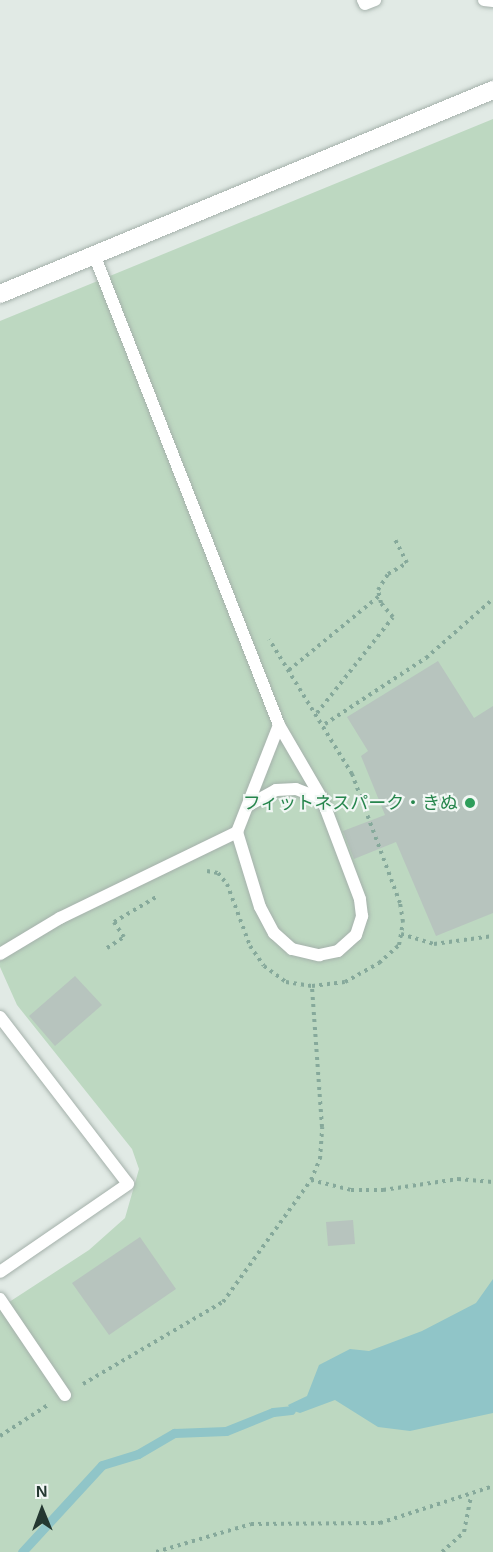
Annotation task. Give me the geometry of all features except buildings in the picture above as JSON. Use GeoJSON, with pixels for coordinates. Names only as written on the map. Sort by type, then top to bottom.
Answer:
{"type":"FeatureCollection","features":[{"type":"Feature","properties":{"kind":"street"},"geometry":{"type":"LineString","coordinates":[[0,294],[95,257],[493,90]]}},
{"type":"Feature","properties":{"kind":"lane"},"geometry":{"type":"LineString","coordinates":[[363,0],[365,4],[375,0]]}},
{"type":"Feature","properties":{"kind":"lane"},"geometry":{"type":"LineString","coordinates":[[484,0],[493,1]]}},
{"type":"Feature","properties":{"kind":"lane"},"geometry":{"type":"LineString","coordinates":[[95,257],[279,725],[322,799],[360,899],[362,916],[356,935],[338,951],[319,955],[292,949],[274,933],[260,907],[237,832],[279,725]]}},
{"type":"Feature","properties":{"kind":"lane"},"geometry":{"type":"LineString","coordinates":[[246,808],[276,790],[296,789],[322,799]]}},
{"type":"Feature","properties":{"kind":"lane"},"geometry":{"type":"LineString","coordinates":[[0,954],[60,918],[237,832]]}},
{"type":"Feature","properties":{"kind":"lane"},"geometry":{"type":"LineString","coordinates":[[0,1017],[128,1184],[0,1272]]}},
{"type":"Feature","properties":{"kind":"lane"},"geometry":{"type":"LineString","coordinates":[[0,1299],[64,1395]]}},
{"type":"Feature","properties":{"kind":"path"},"geometry":{"type":"LineString","coordinates":[[289,670],[379,596],[388,574],[407,563],[395,539]]}},
{"type":"Feature","properties":{"kind":"path"},"geometry":{"type":"LineString","coordinates":[[317,713],[393,617],[379,596]]}},
{"type":"Feature","properties":{"kind":"path"},"geometry":{"type":"LineString","coordinates":[[325,724],[426,658],[493,599]]}},
{"type":"Feature","properties":{"kind":"path"},"geometry":{"type":"LineString","coordinates":[[401,934],[434,944],[493,936]]}},
{"type":"Feature","properties":{"kind":"path"},"geometry":{"type":"LineString","coordinates":[[0,1436],[64,1395],[223,1302],[311,1180],[320,1159],[322,1127],[312,986]]}},
{"type":"Feature","properties":{"kind":"path"},"geometry":{"type":"LineString","coordinates":[[311,1180],[351,1190],[383,1190],[458,1179],[493,1182]]}},
{"type":"Feature","properties":{"kind":"path"},"geometry":{"type":"LineString","coordinates":[[156,1552],[226,1527],[273,1522],[380,1523],[471,1496],[493,1486]]}},
{"type":"Feature","properties":{"kind":"path"},"geometry":{"type":"LineString","coordinates":[[441,1552],[464,1532],[471,1496]]}},
{"type":"Feature","properties":{"kind":"green space","name":"フィットネスパーク・きぬ"},"geometry":{"type":"Polygon","coordinates":[[[493,119],[493,1552],[0,1552],[0,1308],[89,1250],[125,1218],[139,1169],[132,1149],[17,1005],[0,967],[0,321],[493,119]]]}},
{"type":"Feature","properties":{"kind":"water"},"geometry":{"type":"Polygon","coordinates":[[[493,1279],[493,1413],[410,1431],[378,1427],[335,1400],[300,1413],[291,1410],[288,1405],[307,1396],[319,1365],[350,1349],[369,1351],[422,1331],[476,1303],[493,1279]]]}},
{"type":"Feature","properties":{"kind":"waterway"},"geometry":{"type":"LineString","coordinates":[[22,1552],[102,1465],[138,1454],[174,1433],[226,1431],[273,1412],[291,1410]]}},
{"type":"Feature","properties":{"kind":"place","name":"フィットネスパーク・きぬ"},"geometry":{"type":"Point","coordinates":[470,803]}}]}
